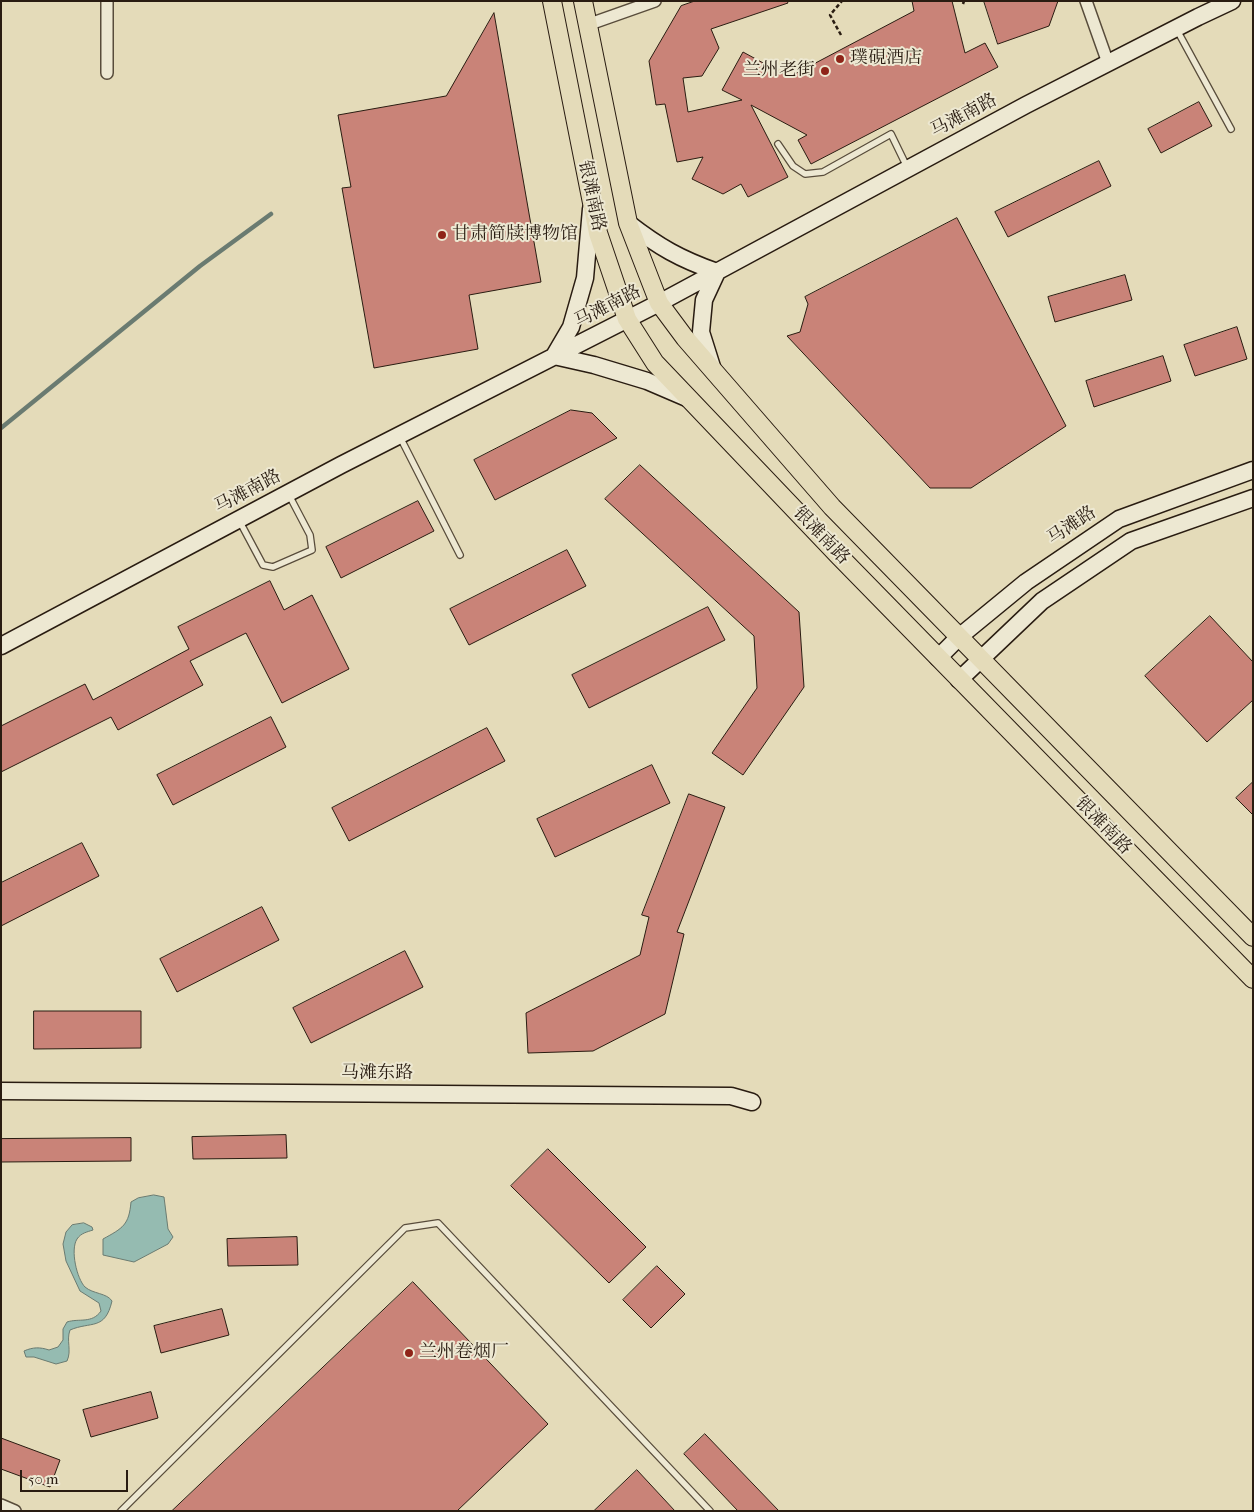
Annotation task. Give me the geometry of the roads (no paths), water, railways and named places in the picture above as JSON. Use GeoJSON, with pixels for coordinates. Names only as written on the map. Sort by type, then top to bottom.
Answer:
{"type":"FeatureCollection","features":[{"type":"Feature","properties":{"kind":"main road","name":"银滩南路"},"geometry":{"type":"LineString","coordinates":[[552,1],[598,233],[627,319],[655,363],[959,680],[1253,979]]}},
{"type":"Feature","properties":{"kind":"main road","name":"银滩南路"},"geometry":{"type":"LineString","coordinates":[[582,1],[628,223],[659,303],[685,338],[832,507],[1253,937]]}},
{"type":"Feature","properties":{"kind":"main road","name":"马滩南路"},"geometry":{"type":"LineString","coordinates":[[1,646],[399,435],[659,303],[1026,105],[1232,1]]}},
{"type":"Feature","properties":{"kind":"main road"},"geometry":{"type":"LineString","coordinates":[[592,200],[585,278],[571,327],[554,356],[594,365],[648,381],[691,400]]}},
{"type":"Feature","properties":{"kind":"main road"},"geometry":{"type":"LineString","coordinates":[[628,223],[653,242],[685,260],[717,272],[704,300],[701,332],[713,370]]}},
{"type":"Feature","properties":{"kind":"main road","name":"马滩路"},"geometry":{"type":"LineString","coordinates":[[938,658],[1026,582],[1120,519],[1253,470]]}},
{"type":"Feature","properties":{"kind":"main road"},"geometry":{"type":"LineString","coordinates":[[959,680],[1042,601],[1131,541],[1253,498]]}},
{"type":"Feature","properties":{"kind":"main road","name":"马滩东路"},"geometry":{"type":"LineString","coordinates":[[1,1091],[731,1096],[752,1102]]}},
{"type":"Feature","properties":{"kind":"street"},"geometry":{"type":"LineString","coordinates":[[107,1],[107,73]]}},
{"type":"Feature","properties":{"kind":"street"},"geometry":{"type":"LineString","coordinates":[[587,25],[655,1]]}},
{"type":"Feature","properties":{"kind":"street"},"geometry":{"type":"LineString","coordinates":[[1086,1],[1108,63]]}},
{"type":"Feature","properties":{"kind":"street"},"geometry":{"type":"LineString","coordinates":[[1,1505],[15,1511]]}},
{"type":"Feature","properties":{"kind":"lane"},"geometry":{"type":"LineString","coordinates":[[1176,28],[1231,129]]}},
{"type":"Feature","properties":{"kind":"lane"},"geometry":{"type":"LineString","coordinates":[[778,144],[793,166],[805,174],[823,172],[892,134],[908,169]]}},
{"type":"Feature","properties":{"kind":"lane"},"geometry":{"type":"LineString","coordinates":[[399,435],[460,555]]}},
{"type":"Feature","properties":{"kind":"lane"},"geometry":{"type":"LineString","coordinates":[[239,520],[263,566],[273,567],[312,550],[310,535],[288,493]]}},
{"type":"Feature","properties":{"kind":"lane"},"geometry":{"type":"LineString","coordinates":[[121,1511],[405,1228],[438,1223],[710,1511]]}},
{"type":"Feature","properties":{"kind":"water"},"geometry":{"type":"Polygon","coordinates":[[[154,1195],[164,1197],[168,1229],[173,1237],[168,1244],[134,1262],[103,1255],[103,1239],[124,1225],[129,1216],[131,1202],[138,1198],[154,1195]]]}},
{"type":"Feature","properties":{"kind":"water"},"geometry":{"type":"Polygon","coordinates":[[[84,1223],[92,1227],[93,1230],[80,1235],[75,1244],[74,1257],[79,1278],[85,1287],[110,1298],[112,1301],[109,1310],[101,1321],[70,1330],[67,1361],[56,1364],[34,1357],[26,1357],[24,1351],[27,1350],[43,1348],[49,1350],[58,1347],[63,1340],[63,1329],[67,1322],[94,1318],[101,1311],[99,1303],[80,1291],[66,1261],[63,1244],[66,1232],[72,1225],[84,1223]]]}},
{"type":"Feature","properties":{"kind":"waterway"},"geometry":{"type":"LineString","coordinates":[[1,428],[200,266],[271,214]]}},
{"type":"Feature","properties":{"kind":"place","name":"璞硯酒店"},"geometry":{"type":"Point","coordinates":[840,59]}},
{"type":"Feature","properties":{"kind":"place","name":"兰州老街"},"geometry":{"type":"Point","coordinates":[825,71]}},
{"type":"Feature","properties":{"kind":"place","name":"甘肃简牍博物馆"},"geometry":{"type":"Point","coordinates":[442,235]}},
{"type":"Feature","properties":{"kind":"place","name":"兰州卷烟厂"},"geometry":{"type":"Point","coordinates":[409,1353]}}]}
